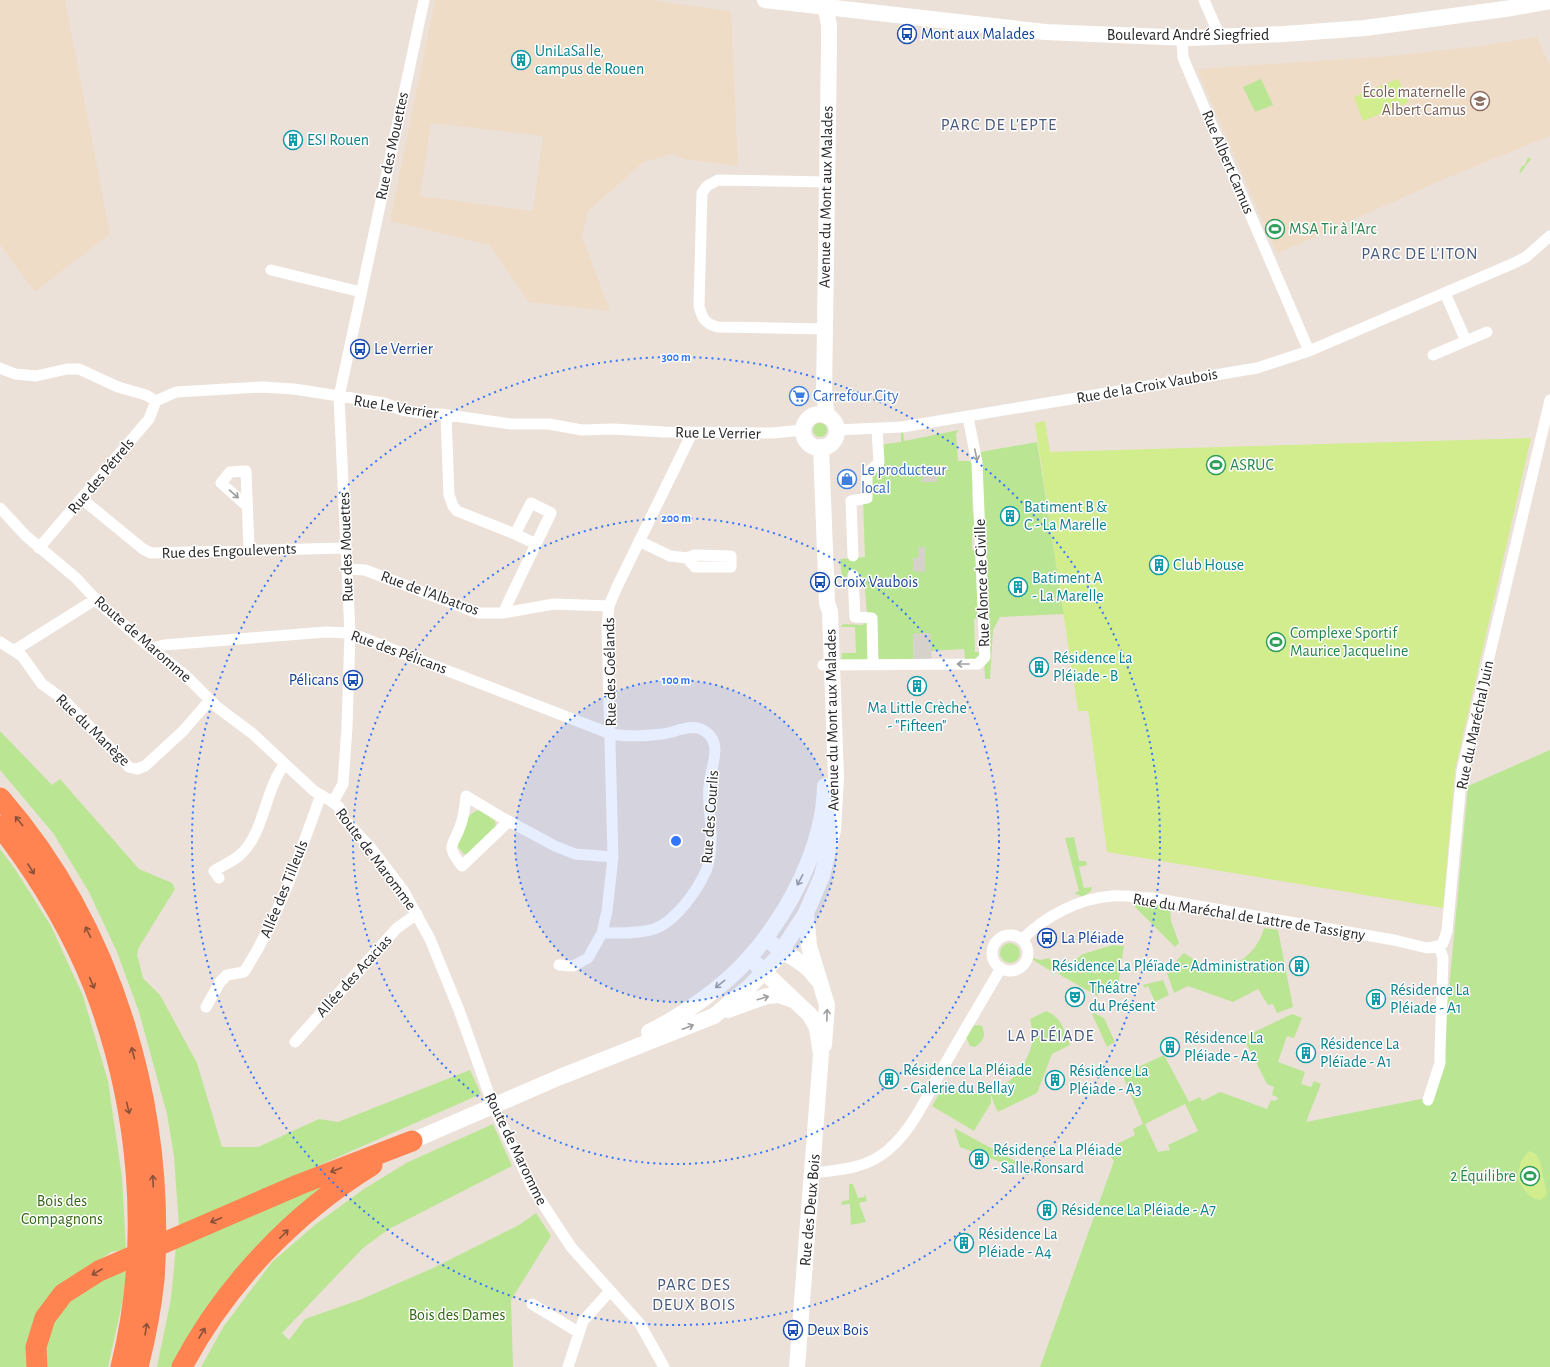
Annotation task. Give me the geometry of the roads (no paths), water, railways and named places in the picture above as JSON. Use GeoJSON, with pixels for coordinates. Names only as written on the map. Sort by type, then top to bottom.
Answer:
{"type":"FeatureCollection","features":[{"type":"Feature","properties":{"kind":"highway"},"geometry":{"type":"LineString","coordinates":[[0,798],[30,836],[69,896],[88,932],[116,998],[137,1071],[145,1110],[152,1165],[146,1222],[145,1282],[138,1367]]}},
{"type":"Feature","properties":{"kind":"highway"},"geometry":{"type":"LineString","coordinates":[[0,826],[24,858],[51,901],[74,944],[94,987],[110,1034],[131,1120],[146,1222]]}},
{"type":"Feature","properties":{"kind":"highway"},"geometry":{"type":"LineString","coordinates":[[37,1367],[36,1347],[45,1318],[63,1294],[99,1271],[298,1185],[412,1141]]}},
{"type":"Feature","properties":{"kind":"highway"},"geometry":{"type":"LineString","coordinates":[[182,1367],[208,1323],[231,1290],[289,1229],[340,1186],[412,1141]]}},
{"type":"Feature","properties":{"kind":"highway"},"geometry":{"type":"LineString","coordinates":[[121,1367],[126,1344],[145,1282]]}},
{"type":"Feature","properties":{"kind":"street","name":"Rue des Mouettes"},"geometry":{"type":"LineString","coordinates":[[333,802],[343,784],[347,727],[350,633],[339,397],[424,0]]}},
{"type":"Feature","properties":{"kind":"street","name":"Boulevard André Siegfried"},"geometry":{"type":"LineString","coordinates":[[765,0],[825,4],[1045,32],[1182,37],[1286,34],[1383,26],[1550,1]]}},
{"type":"Feature","properties":{"kind":"street"},"geometry":{"type":"LineString","coordinates":[[1204,0],[1220,37]]}},
{"type":"Feature","properties":{"kind":"street","name":"Avenue du Mont aux Malades"},"geometry":{"type":"LineString","coordinates":[[822,415],[824,395],[829,47],[825,4]]}},
{"type":"Feature","properties":{"kind":"street","name":"Rue Albert Camus"},"geometry":{"type":"LineString","coordinates":[[1182,37],[1183,57],[1186,66],[1309,351]]}},
{"type":"Feature","properties":{"kind":"street"},"geometry":{"type":"LineString","coordinates":[[825,329],[718,327],[710,325],[705,321],[702,317],[699,306],[702,193],[707,186],[718,180],[826,182]]}},
{"type":"Feature","properties":{"kind":"street","name":"Rue de la Croix Vaubois"},"geometry":{"type":"LineString","coordinates":[[836,430],[902,427],[1257,368],[1309,351],[1526,257],[1550,236]]}},
{"type":"Feature","properties":{"kind":"street"},"geometry":{"type":"LineString","coordinates":[[271,270],[361,292]]}},
{"type":"Feature","properties":{"kind":"street"},"geometry":{"type":"LineString","coordinates":[[1445,293],[1466,341]]}},
{"type":"Feature","properties":{"kind":"street"},"geometry":{"type":"LineString","coordinates":[[1433,355],[1486,332]]}},
{"type":"Feature","properties":{"kind":"street"},"geometry":{"type":"LineString","coordinates":[[0,368],[15,374],[36,376],[67,369],[79,370],[118,387],[146,395],[156,401]]}},
{"type":"Feature","properties":{"kind":"street","name":"Rue Le Verrier"},"geometry":{"type":"LineString","coordinates":[[156,401],[176,392],[242,387],[294,389],[384,404],[402,410],[427,414],[446,415],[495,422],[549,424],[582,430],[613,428],[692,433],[772,433],[803,430]]}},
{"type":"Feature","properties":{"kind":"street","name":"Rue du Maréchal Juin"},"geometry":{"type":"LineString","coordinates":[[1439,946],[1443,943],[1447,931],[1462,771],[1550,400]]}},
{"type":"Feature","properties":{"kind":"street","name":"Rue des Pétrels"},"geometry":{"type":"LineString","coordinates":[[39,548],[149,419],[156,401]]}},
{"type":"Feature","properties":{"kind":"street"},"geometry":{"type":"LineString","coordinates":[[446,415],[449,494],[453,506],[457,511],[536,544]]}},
{"type":"Feature","properties":{"kind":"street"},"geometry":{"type":"LineString","coordinates":[[822,415],[833,421],[836,430],[830,444],[815,447],[807,442],[803,430],[805,422],[809,418],[822,415]]}},
{"type":"Feature","properties":{"kind":"street","name":"Rue Alonce de Civille"},"geometry":{"type":"LineString","coordinates":[[830,665],[978,664],[985,658],[978,463],[968,417]]}},
{"type":"Feature","properties":{"kind":"street"},"geometry":{"type":"LineString","coordinates":[[853,556],[851,501],[867,498],[867,474],[879,463],[878,429]]}},
{"type":"Feature","properties":{"kind":"street","name":"Rue des Goélands"},"geometry":{"type":"LineString","coordinates":[[559,965],[573,966],[588,958],[602,933],[613,858],[611,734],[607,626],[609,606],[692,433]]}},
{"type":"Feature","properties":{"kind":"street","name":"Avenue du Mont aux Malades"},"geometry":{"type":"LineString","coordinates":[[412,1141],[560,1077],[714,1016],[764,972],[782,951],[806,913],[822,876],[828,855],[834,823],[836,799],[830,665],[821,620],[823,610],[827,603],[821,447]]}},
{"type":"Feature","properties":{"kind":"street","name":"Rue des Engoulevents"},"geometry":{"type":"LineString","coordinates":[[82,499],[149,552],[161,554],[249,549],[346,548]]}},
{"type":"Feature","properties":{"kind":"street"},"geometry":{"type":"LineString","coordinates":[[503,613],[551,513],[531,503],[515,534]]}},
{"type":"Feature","properties":{"kind":"street"},"geometry":{"type":"LineString","coordinates":[[248,506],[249,549]]}},
{"type":"Feature","properties":{"kind":"street","name":"Route de Maromme"},"geometry":{"type":"LineString","coordinates":[[0,508],[39,548],[76,578],[152,648],[185,675],[230,718],[264,745],[314,791],[339,807],[343,818],[371,848],[403,890],[417,914],[439,959],[494,1108],[533,1189],[571,1247],[640,1324],[664,1367]]}},
{"type":"Feature","properties":{"kind":"street"},"geometry":{"type":"LineString","coordinates":[[639,541],[670,556],[687,558]]}},
{"type":"Feature","properties":{"kind":"street","name":"Rue de l'Albatros"},"geometry":{"type":"LineString","coordinates":[[347,569],[365,570],[478,613],[503,613],[554,604],[609,606]]}},
{"type":"Feature","properties":{"kind":"street"},"geometry":{"type":"LineString","coordinates":[[853,575],[855,617],[872,618],[873,664]]}},
{"type":"Feature","properties":{"kind":"street"},"geometry":{"type":"LineString","coordinates":[[14,650],[96,598]]}},
{"type":"Feature","properties":{"kind":"street","name":"Rue des Pélicans"},"geometry":{"type":"LineString","coordinates":[[152,648],[164,645],[326,632],[350,633],[611,734]]}},
{"type":"Feature","properties":{"kind":"street","name":"Rue du Manège"},"geometry":{"type":"LineString","coordinates":[[0,642],[22,656],[42,684],[64,699],[129,767],[137,769],[145,766],[183,731],[210,700]]}},
{"type":"Feature","properties":{"kind":"street","name":"Avenue du Mont aux Malades"},"geometry":{"type":"LineString","coordinates":[[560,1077],[663,1026],[680,1015],[733,974],[749,958],[779,917],[802,877],[815,845],[825,805],[830,665]]}},
{"type":"Feature","properties":{"kind":"street","name":"Rue des Courlis"},"geometry":{"type":"LineString","coordinates":[[602,933],[638,932],[655,928],[673,916],[690,898],[706,870],[711,842],[709,786],[716,751],[710,736],[700,728],[689,728],[662,734],[623,736],[611,734]]}},
{"type":"Feature","properties":{"kind":"street"},"geometry":{"type":"LineString","coordinates":[[219,878],[214,871],[241,854],[249,843],[276,779],[284,765]]}},
{"type":"Feature","properties":{"kind":"street","name":"Allée des Tilleuls"},"geometry":{"type":"LineString","coordinates":[[206,1007],[220,982],[227,975],[244,972],[261,946],[282,904],[320,795]]}},
{"type":"Feature","properties":{"kind":"street"},"geometry":{"type":"LineString","coordinates":[[508,822],[462,866],[453,855],[451,845],[462,824],[466,796],[508,822],[575,854],[613,858]]}},
{"type":"Feature","properties":{"kind":"street","name":"Rue du Maréchal de Lattre de Tassigny"},"geometry":{"type":"LineString","coordinates":[[1022,940],[1040,922],[1052,915],[1075,905],[1112,896],[1152,898],[1394,940],[1427,948],[1439,946]]}},
{"type":"Feature","properties":{"kind":"street","name":"Rue des Deux Bois"},"geometry":{"type":"LineString","coordinates":[[806,913],[809,946],[826,1000],[828,1013],[826,1041],[821,1054]]}},
{"type":"Feature","properties":{"kind":"street","name":"Allée des Acacias"},"geometry":{"type":"LineString","coordinates":[[295,1042],[397,928],[417,914]]}},
{"type":"Feature","properties":{"kind":"street"},"geometry":{"type":"LineString","coordinates":[[1005,936],[1011,936],[1022,940],[1028,949],[1028,955],[1024,964],[1016,970],[1011,971],[1001,968],[996,964],[992,954],[996,943],[1005,936]]}},
{"type":"Feature","properties":{"kind":"street","name":"Rue des Deux Bois"},"geometry":{"type":"LineString","coordinates":[[764,938],[782,951],[804,963],[820,983]]}},
{"type":"Feature","properties":{"kind":"street"},"geometry":{"type":"LineString","coordinates":[[1428,1100],[1440,1063],[1443,958],[1439,946]]}},
{"type":"Feature","properties":{"kind":"street","name":"Rue des Deux Bois"},"geometry":{"type":"LineString","coordinates":[[749,958],[798,1002],[814,1021],[817,1028],[821,1054],[797,1367]]}},
{"type":"Feature","properties":{"kind":"street"},"geometry":{"type":"LineString","coordinates":[[813,1173],[857,1168],[880,1157],[895,1145],[922,1105],[1001,968]]}},
{"type":"Feature","properties":{"kind":"street"},"geometry":{"type":"LineString","coordinates":[[714,1016],[767,996],[779,995],[798,1002]]}},
{"type":"Feature","properties":{"kind":"street"},"geometry":{"type":"LineString","coordinates":[[571,1365],[578,1332],[583,1321],[610,1291]]}},
{"type":"Feature","properties":{"kind":"street"},"geometry":{"type":"LineString","coordinates":[[532,1304],[578,1332]]}},
{"type":"Feature","properties":{"kind":"place","name":"Mont aux Malades"},"geometry":{"type":"Point","coordinates":[907,34]}},
{"type":"Feature","properties":{"kind":"place","name":"UniLaSalle, campus de Rouen"},"geometry":{"type":"Point","coordinates":[521,60]}},
{"type":"Feature","properties":{"kind":"place","name":"École maternelle Albert Camus"},"geometry":{"type":"Point","coordinates":[1480,101]}},
{"type":"Feature","properties":{"kind":"place","name":"ESI Rouen"},"geometry":{"type":"Point","coordinates":[293,140]}},
{"type":"Feature","properties":{"kind":"place","name":"MSA Tir à l'Arc"},"geometry":{"type":"Point","coordinates":[1275,229]}},
{"type":"Feature","properties":{"kind":"place","name":"Le Verrier"},"geometry":{"type":"Point","coordinates":[360,349]}},
{"type":"Feature","properties":{"kind":"place","name":"Carrefour City"},"geometry":{"type":"Point","coordinates":[799,396]}},
{"type":"Feature","properties":{"kind":"place","name":"ASRUC"},"geometry":{"type":"Point","coordinates":[1216,465]}},
{"type":"Feature","properties":{"kind":"place","name":"Le producteur local"},"geometry":{"type":"Point","coordinates":[847,479]}},
{"type":"Feature","properties":{"kind":"place","name":"Batiment B & C - La Marelle"},"geometry":{"type":"Point","coordinates":[1010,516]}},
{"type":"Feature","properties":{"kind":"place","name":"Club House"},"geometry":{"type":"Point","coordinates":[1159,565]}},
{"type":"Feature","properties":{"kind":"place","name":"Croix Vaubois"},"geometry":{"type":"Point","coordinates":[820,582]}},
{"type":"Feature","properties":{"kind":"place","name":"Batiment A - La Marelle"},"geometry":{"type":"Point","coordinates":[1018,587]}},
{"type":"Feature","properties":{"kind":"place","name":"Complexe Sportif Maurice Jacqueline"},"geometry":{"type":"Point","coordinates":[1276,642]}},
{"type":"Feature","properties":{"kind":"place","name":"Résidence La Pléiade - B"},"geometry":{"type":"Point","coordinates":[1039,667]}},
{"type":"Feature","properties":{"kind":"place","name":"Pélicans"},"geometry":{"type":"Point","coordinates":[353,680]}},
{"type":"Feature","properties":{"kind":"place","name":"Ma Little Crèche - \"Fifteen\""},"geometry":{"type":"Point","coordinates":[917,686]}},
{"type":"Feature","properties":{"kind":"place","name":"La Pléiade"},"geometry":{"type":"Point","coordinates":[1047,938]}},
{"type":"Feature","properties":{"kind":"place","name":"Résidence La Pléïade - Administration"},"geometry":{"type":"Point","coordinates":[1299,966]}},
{"type":"Feature","properties":{"kind":"place","name":"Théâtre du Présent"},"geometry":{"type":"Point","coordinates":[1075,997]}},
{"type":"Feature","properties":{"kind":"place","name":"Résidence La Pléiade - A1"},"geometry":{"type":"Point","coordinates":[1376,999]}},
{"type":"Feature","properties":{"kind":"place","name":"Résidence La Pléiade - A2"},"geometry":{"type":"Point","coordinates":[1170,1047]}},
{"type":"Feature","properties":{"kind":"place","name":"Résidence La Pléïade - A1"},"geometry":{"type":"Point","coordinates":[1306,1053]}},
{"type":"Feature","properties":{"kind":"place","name":"Résidence La Pléiade - Galerie du Bellay"},"geometry":{"type":"Point","coordinates":[889,1079]}},
{"type":"Feature","properties":{"kind":"place","name":"Résidence La Pléiade - A3"},"geometry":{"type":"Point","coordinates":[1055,1080]}},
{"type":"Feature","properties":{"kind":"place","name":"Résidence La Pléiade - Salle Ronsard"},"geometry":{"type":"Point","coordinates":[979,1159]}},
{"type":"Feature","properties":{"kind":"place","name":"2 Équilibre"},"geometry":{"type":"Point","coordinates":[1530,1176]}},
{"type":"Feature","properties":{"kind":"place","name":"Résidence La Pléiade - A7"},"geometry":{"type":"Point","coordinates":[1047,1210]}},
{"type":"Feature","properties":{"kind":"place","name":"Résidence La Pléiade - A4"},"geometry":{"type":"Point","coordinates":[964,1243]}},
{"type":"Feature","properties":{"kind":"place","name":"Deux Bois"},"geometry":{"type":"Point","coordinates":[793,1330]}},
{"type":"Feature","properties":{"kind":"district","name":"PARC DE L'EPTE"},"geometry":{"type":"Point","coordinates":[999,124]}},
{"type":"Feature","properties":{"kind":"district","name":"PARC DE L'ITON"},"geometry":{"type":"Point","coordinates":[1420,253]}},
{"type":"Feature","properties":{"kind":"district","name":"LA PLÉIADE"},"geometry":{"type":"Point","coordinates":[1051,1035]}},
{"type":"Feature","properties":{"kind":"district","name":"PARC DES DEUX BOIS"},"geometry":{"type":"Point","coordinates":[694,1294]}},
{"type":"Feature","properties":{"kind":"park label","name":"Bois des Compagnons"},"geometry":{"type":"Point","coordinates":[62,1210]}},
{"type":"Feature","properties":{"kind":"park label","name":"Bois des Dames"},"geometry":{"type":"Point","coordinates":[457,1315]}}]}
